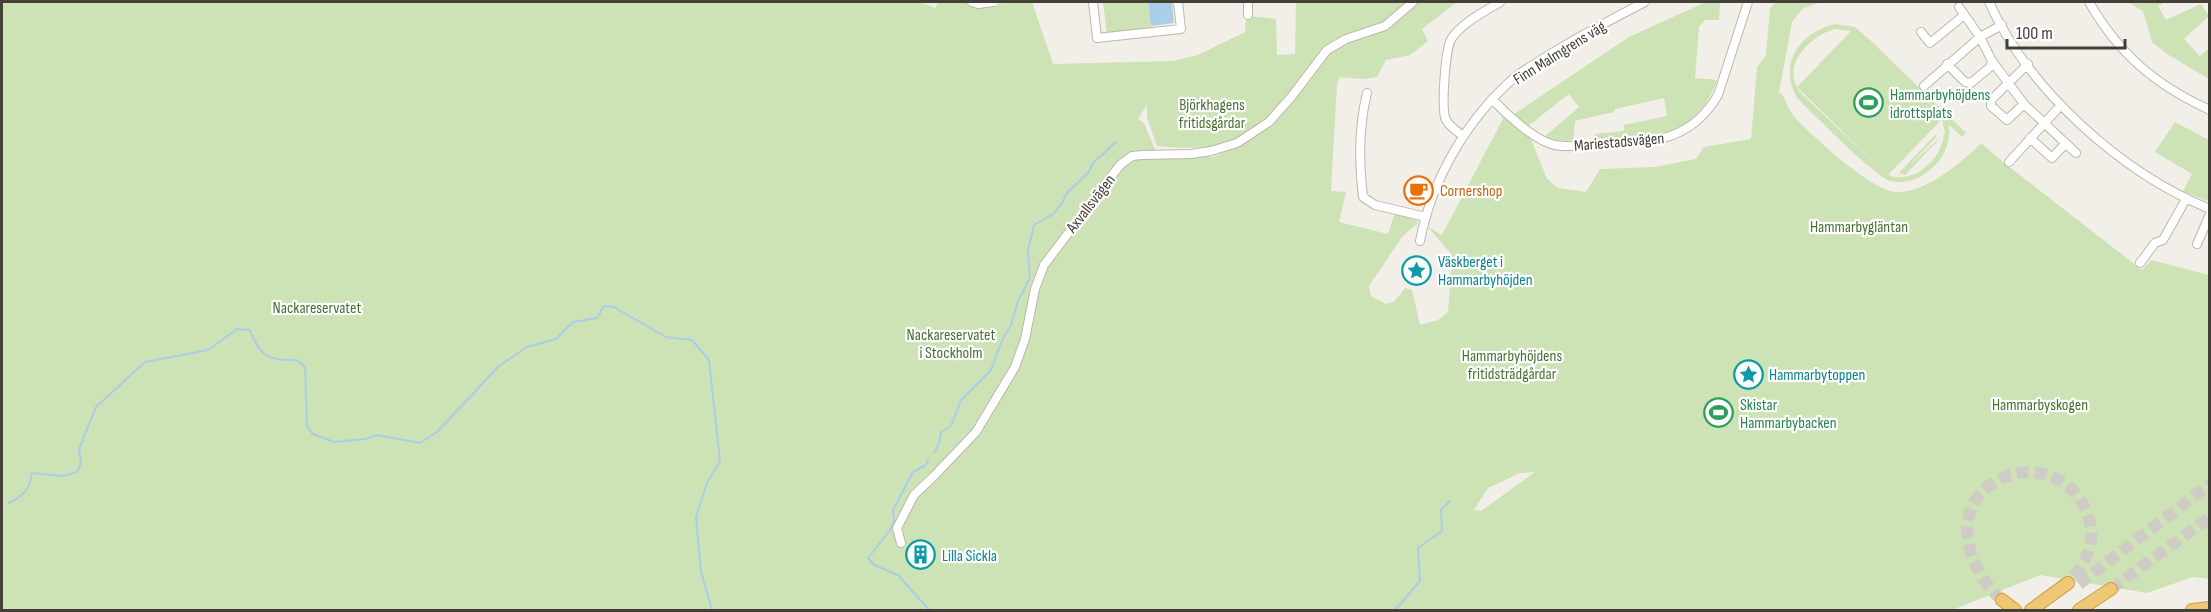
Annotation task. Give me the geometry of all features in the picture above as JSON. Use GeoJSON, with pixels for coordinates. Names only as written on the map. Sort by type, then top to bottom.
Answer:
{"type":"FeatureCollection","features":[{"type":"Feature","properties":{"kind":"highway"},"geometry":{"type":"LineString","coordinates":[[2031,610],[2074,584],[2042,610]]}},
{"type":"Feature","properties":{"kind":"highway"},"geometry":{"type":"LineString","coordinates":[[2079,610],[2111,590]]}},
{"type":"Feature","properties":{"kind":"highway"},"geometry":{"type":"LineString","coordinates":[[2002,600],[2015,610]]}},
{"type":"Feature","properties":{"kind":"highway"},"geometry":{"type":"LineString","coordinates":[[2192,610],[2210,608]]}},
{"type":"Feature","properties":{"kind":"street"},"geometry":{"type":"LineString","coordinates":[[972,2],[981,4],[994,2]]}},
{"type":"Feature","properties":{"kind":"street"},"geometry":{"type":"LineString","coordinates":[[1093,2],[1097,38],[1181,29],[1178,2]]}},
{"type":"Feature","properties":{"kind":"street"},"geometry":{"type":"LineString","coordinates":[[1248,2],[1248,15]]}},
{"type":"Feature","properties":{"kind":"street","name":"Axvallsvägen"},"geometry":{"type":"LineString","coordinates":[[901,543],[897,528],[914,495],[976,432],[1015,367],[1025,339],[1035,289],[1044,265],[1120,165],[1132,156],[1142,154],[1191,154],[1237,143],[1269,122],[1327,50],[1346,39],[1385,26],[1413,2]]}},
{"type":"Feature","properties":{"kind":"street"},"geometry":{"type":"LineString","coordinates":[[1463,136],[1446,120],[1444,109],[1446,59],[1450,39],[1469,21],[1500,2]]}},
{"type":"Feature","properties":{"kind":"street","name":"Finn Malmgrens väg"},"geometry":{"type":"LineString","coordinates":[[1420,241],[1442,174],[1463,136],[1492,99],[1516,76],[1565,44],[1645,2]]}},
{"type":"Feature","properties":{"kind":"street","name":"Mariestadsvägen"},"geometry":{"type":"LineString","coordinates":[[1492,99],[1513,119],[1542,140],[1554,145],[1630,143],[1671,137],[1697,122],[1710,109],[1718,95],[1748,2]]}},
{"type":"Feature","properties":{"kind":"street"},"geometry":{"type":"LineString","coordinates":[[1989,2],[2028,64],[2061,105],[2116,154],[2186,199],[2210,209]]}},
{"type":"Feature","properties":{"kind":"street"},"geometry":{"type":"LineString","coordinates":[[2089,2],[2109,32],[2137,65],[2171,91],[2210,111]]}},
{"type":"Feature","properties":{"kind":"street"},"geometry":{"type":"LineString","coordinates":[[1959,7],[1963,16],[1980,37],[1992,61],[2024,104],[2076,153]]}},
{"type":"Feature","properties":{"kind":"street"},"geometry":{"type":"LineString","coordinates":[[1921,32],[1930,43],[1963,16]]}},
{"type":"Feature","properties":{"kind":"street"},"geometry":{"type":"LineString","coordinates":[[1924,86],[1980,37],[2002,25]]}},
{"type":"Feature","properties":{"kind":"street"},"geometry":{"type":"LineString","coordinates":[[1947,64],[1965,82],[1971,83],[1990,67],[1992,61]]}},
{"type":"Feature","properties":{"kind":"street"},"geometry":{"type":"LineString","coordinates":[[2024,104],[2007,120],[1991,106],[1991,100],[2028,64]]}},
{"type":"Feature","properties":{"kind":"street"},"geometry":{"type":"LineString","coordinates":[[1367,93],[1362,140],[1363,197],[1375,205],[1426,217]]}},
{"type":"Feature","properties":{"kind":"street"},"geometry":{"type":"LineString","coordinates":[[2009,162],[2061,105]]}},
{"type":"Feature","properties":{"kind":"street"},"geometry":{"type":"LineString","coordinates":[[2030,138],[2052,158],[2066,143]]}},
{"type":"Feature","properties":{"kind":"street"},"geometry":{"type":"LineString","coordinates":[[2140,263],[2155,243],[2163,240],[2186,199]]}},
{"type":"Feature","properties":{"kind":"street"},"geometry":{"type":"LineString","coordinates":[[2197,244],[2210,214]]}},
{"type":"Feature","properties":{"kind":"green space"},"geometry":{"type":"Polygon","coordinates":[[[2,2],[920,2],[935,8],[939,2],[969,2],[979,8],[996,7],[1002,2],[1032,2],[1053,64],[1173,61],[1198,55],[1245,32],[1246,19],[1250,16],[1276,19],[1277,55],[1295,54],[1296,2],[1457,2],[1422,29],[1428,41],[1410,55],[1386,60],[1377,77],[1362,79],[1340,77],[1337,84],[1331,191],[1346,192],[1339,222],[1388,234],[1395,212],[1416,217],[1418,223],[1402,237],[1369,286],[1371,296],[1386,304],[1394,302],[1405,288],[1412,290],[1420,325],[1438,320],[1448,312],[1452,255],[1428,227],[1442,235],[1504,117],[1528,132],[1547,179],[1558,188],[1586,192],[1600,169],[1655,167],[1696,159],[1704,147],[1751,139],[1757,67],[1766,55],[1770,8],[1776,2],[1821,2],[1802,9],[1792,22],[1779,92],[1802,125],[1860,174],[1873,183],[1895,192],[1918,188],[1942,176],[1981,143],[2142,270],[2151,260],[2209,275],[2209,579],[2193,577],[2147,593],[2040,575],[1952,610],[2,610],[2,2]],[[1147,104],[1138,119],[1144,123],[1157,154],[1213,157],[1251,140],[1273,120],[1222,144],[1195,148],[1157,146],[1147,118],[1147,104]],[[1535,472],[1520,473],[1488,488],[1474,510],[1481,511],[1535,472]]]}},
{"type":"Feature","properties":{"kind":"green space"},"geometry":{"type":"Polygon","coordinates":[[[1103,2],[1148,2],[1151,28],[1107,33],[1103,2]]]}},
{"type":"Feature","properties":{"kind":"green space"},"geometry":{"type":"Polygon","coordinates":[[[1706,2],[1720,2],[1719,20],[1705,20],[1699,27],[1695,78],[1717,80],[1708,99],[1697,114],[1684,124],[1652,135],[1596,140],[1595,134],[1624,131],[1624,125],[1667,116],[1664,98],[1575,121],[1573,141],[1544,137],[1579,107],[1569,94],[1528,126],[1513,115],[1629,37],[1706,2]]]}},
{"type":"Feature","properties":{"kind":"green space"},"geometry":{"type":"Polygon","coordinates":[[[2128,2],[2165,2],[2158,6],[2166,20],[2201,4],[2209,16],[2184,39],[2200,56],[2209,48],[2209,79],[2167,54],[2152,42],[2143,11],[2128,2]]]}},
{"type":"Feature","properties":{"kind":"green space","name":"Hammarbyhöjdens idrottsplats"},"geometry":{"type":"Polygon","coordinates":[[[1834,24],[1855,27],[1966,133],[1962,137],[1949,125],[1949,138],[1945,150],[1935,166],[1926,173],[1912,180],[1901,182],[1883,177],[1858,157],[1797,98],[1790,74],[1791,62],[1802,43],[1822,29],[1834,24]],[[1835,29],[1816,38],[1807,46],[1795,64],[1793,74],[1797,87],[1851,31],[1835,29]],[[1798,88],[1802,94],[1886,174],[1798,88]],[[1942,119],[1888,175],[1898,177],[1917,173],[1932,161],[1942,143],[1944,134],[1905,175],[1899,173],[1936,134],[1937,136],[1910,165],[1945,133],[1942,119]]]}},
{"type":"Feature","properties":{"kind":"green space"},"geometry":{"type":"Polygon","coordinates":[[[2175,122],[2209,140],[2210,196],[2207,201],[2183,191],[2192,174],[2155,152],[2175,122]]]}},
{"type":"Feature","properties":{"kind":"water"},"geometry":{"type":"Polygon","coordinates":[[[1148,2],[1172,2],[1174,23],[1151,26],[1148,2]]]}},
{"type":"Feature","properties":{"kind":"waterway"},"geometry":{"type":"LineString","coordinates":[[934,453],[939,444],[941,432],[951,426],[961,400],[991,370],[1003,338],[1011,325],[1018,301],[1030,278],[1028,250],[1034,225],[1053,214],[1063,202],[1066,194],[1088,173],[1094,162],[1116,142]]}},
{"type":"Feature","properties":{"kind":"waterway"},"geometry":{"type":"LineString","coordinates":[[9,503],[25,491],[32,473],[63,476],[77,472],[81,464],[79,449],[96,407],[145,362],[208,350],[237,329],[250,330],[258,346],[267,356],[279,360],[297,360],[305,367],[307,427],[313,434],[334,442],[365,439],[377,435],[420,443],[437,432],[499,366],[527,347],[556,339],[573,322],[597,318],[604,306],[614,307],[666,337],[692,340],[709,360],[720,461],[707,483],[696,517],[701,572],[712,610]]}},
{"type":"Feature","properties":{"kind":"waterway"},"geometry":{"type":"LineString","coordinates":[[928,460],[926,465],[913,472],[893,510],[894,521],[890,530],[868,558],[874,565],[898,575],[929,610]]}},
{"type":"Feature","properties":{"kind":"waterway"},"geometry":{"type":"LineString","coordinates":[[1395,610],[1420,581],[1418,548],[1442,531],[1441,510],[1450,501]]}},
{"type":"Feature","properties":{"kind":"tunnel"},"geometry":{"type":"LineString","coordinates":[[2002,600],[1978,570],[1967,534],[1969,517],[1975,500],[1988,487],[2012,474],[2035,473],[2052,477],[2070,487],[2082,503],[2090,525],[2090,543],[2085,560],[2068,583]]}},
{"type":"Feature","properties":{"kind":"tunnel"},"geometry":{"type":"LineString","coordinates":[[2079,584],[2210,484]]}},
{"type":"Feature","properties":{"kind":"tunnel"},"geometry":{"type":"LineString","coordinates":[[2111,589],[2210,517]]}},
{"type":"Feature","properties":{"kind":"place","name":"Hammarbyhöjdens idrottsplats"},"geometry":{"type":"Point","coordinates":[1869,103]}},
{"type":"Feature","properties":{"kind":"place","name":"Cornershop"},"geometry":{"type":"Point","coordinates":[1419,190]}},
{"type":"Feature","properties":{"kind":"place","name":"Väskberget i Hammarbyhöjden"},"geometry":{"type":"Point","coordinates":[1417,270]}},
{"type":"Feature","properties":{"kind":"place","name":"Hammarbytoppen"},"geometry":{"type":"Point","coordinates":[1748,374]}},
{"type":"Feature","properties":{"kind":"place","name":"Skistar Hammarbybacken"},"geometry":{"type":"Point","coordinates":[1719,413]}},
{"type":"Feature","properties":{"kind":"place","name":"Lilla Sickla"},"geometry":{"type":"Point","coordinates":[921,555]}},
{"type":"Feature","properties":{"kind":"park label","name":"Björkhagens fritidsgårdar"},"geometry":{"type":"Point","coordinates":[1212,113]}},
{"type":"Feature","properties":{"kind":"park label","name":"Hammarbygläntan"},"geometry":{"type":"Point","coordinates":[1859,226]}},
{"type":"Feature","properties":{"kind":"park label","name":"Nackareservatet"},"geometry":{"type":"Point","coordinates":[317,307]}},
{"type":"Feature","properties":{"kind":"park label","name":"Nackareservatet i Stockholm"},"geometry":{"type":"Point","coordinates":[951,343]}},
{"type":"Feature","properties":{"kind":"park label","name":"Hammarbyhöjdens fritidsträdgårdar"},"geometry":{"type":"Point","coordinates":[1512,364]}},
{"type":"Feature","properties":{"kind":"park label","name":"Hammarbyskogen"},"geometry":{"type":"Point","coordinates":[2040,404]}}]}
